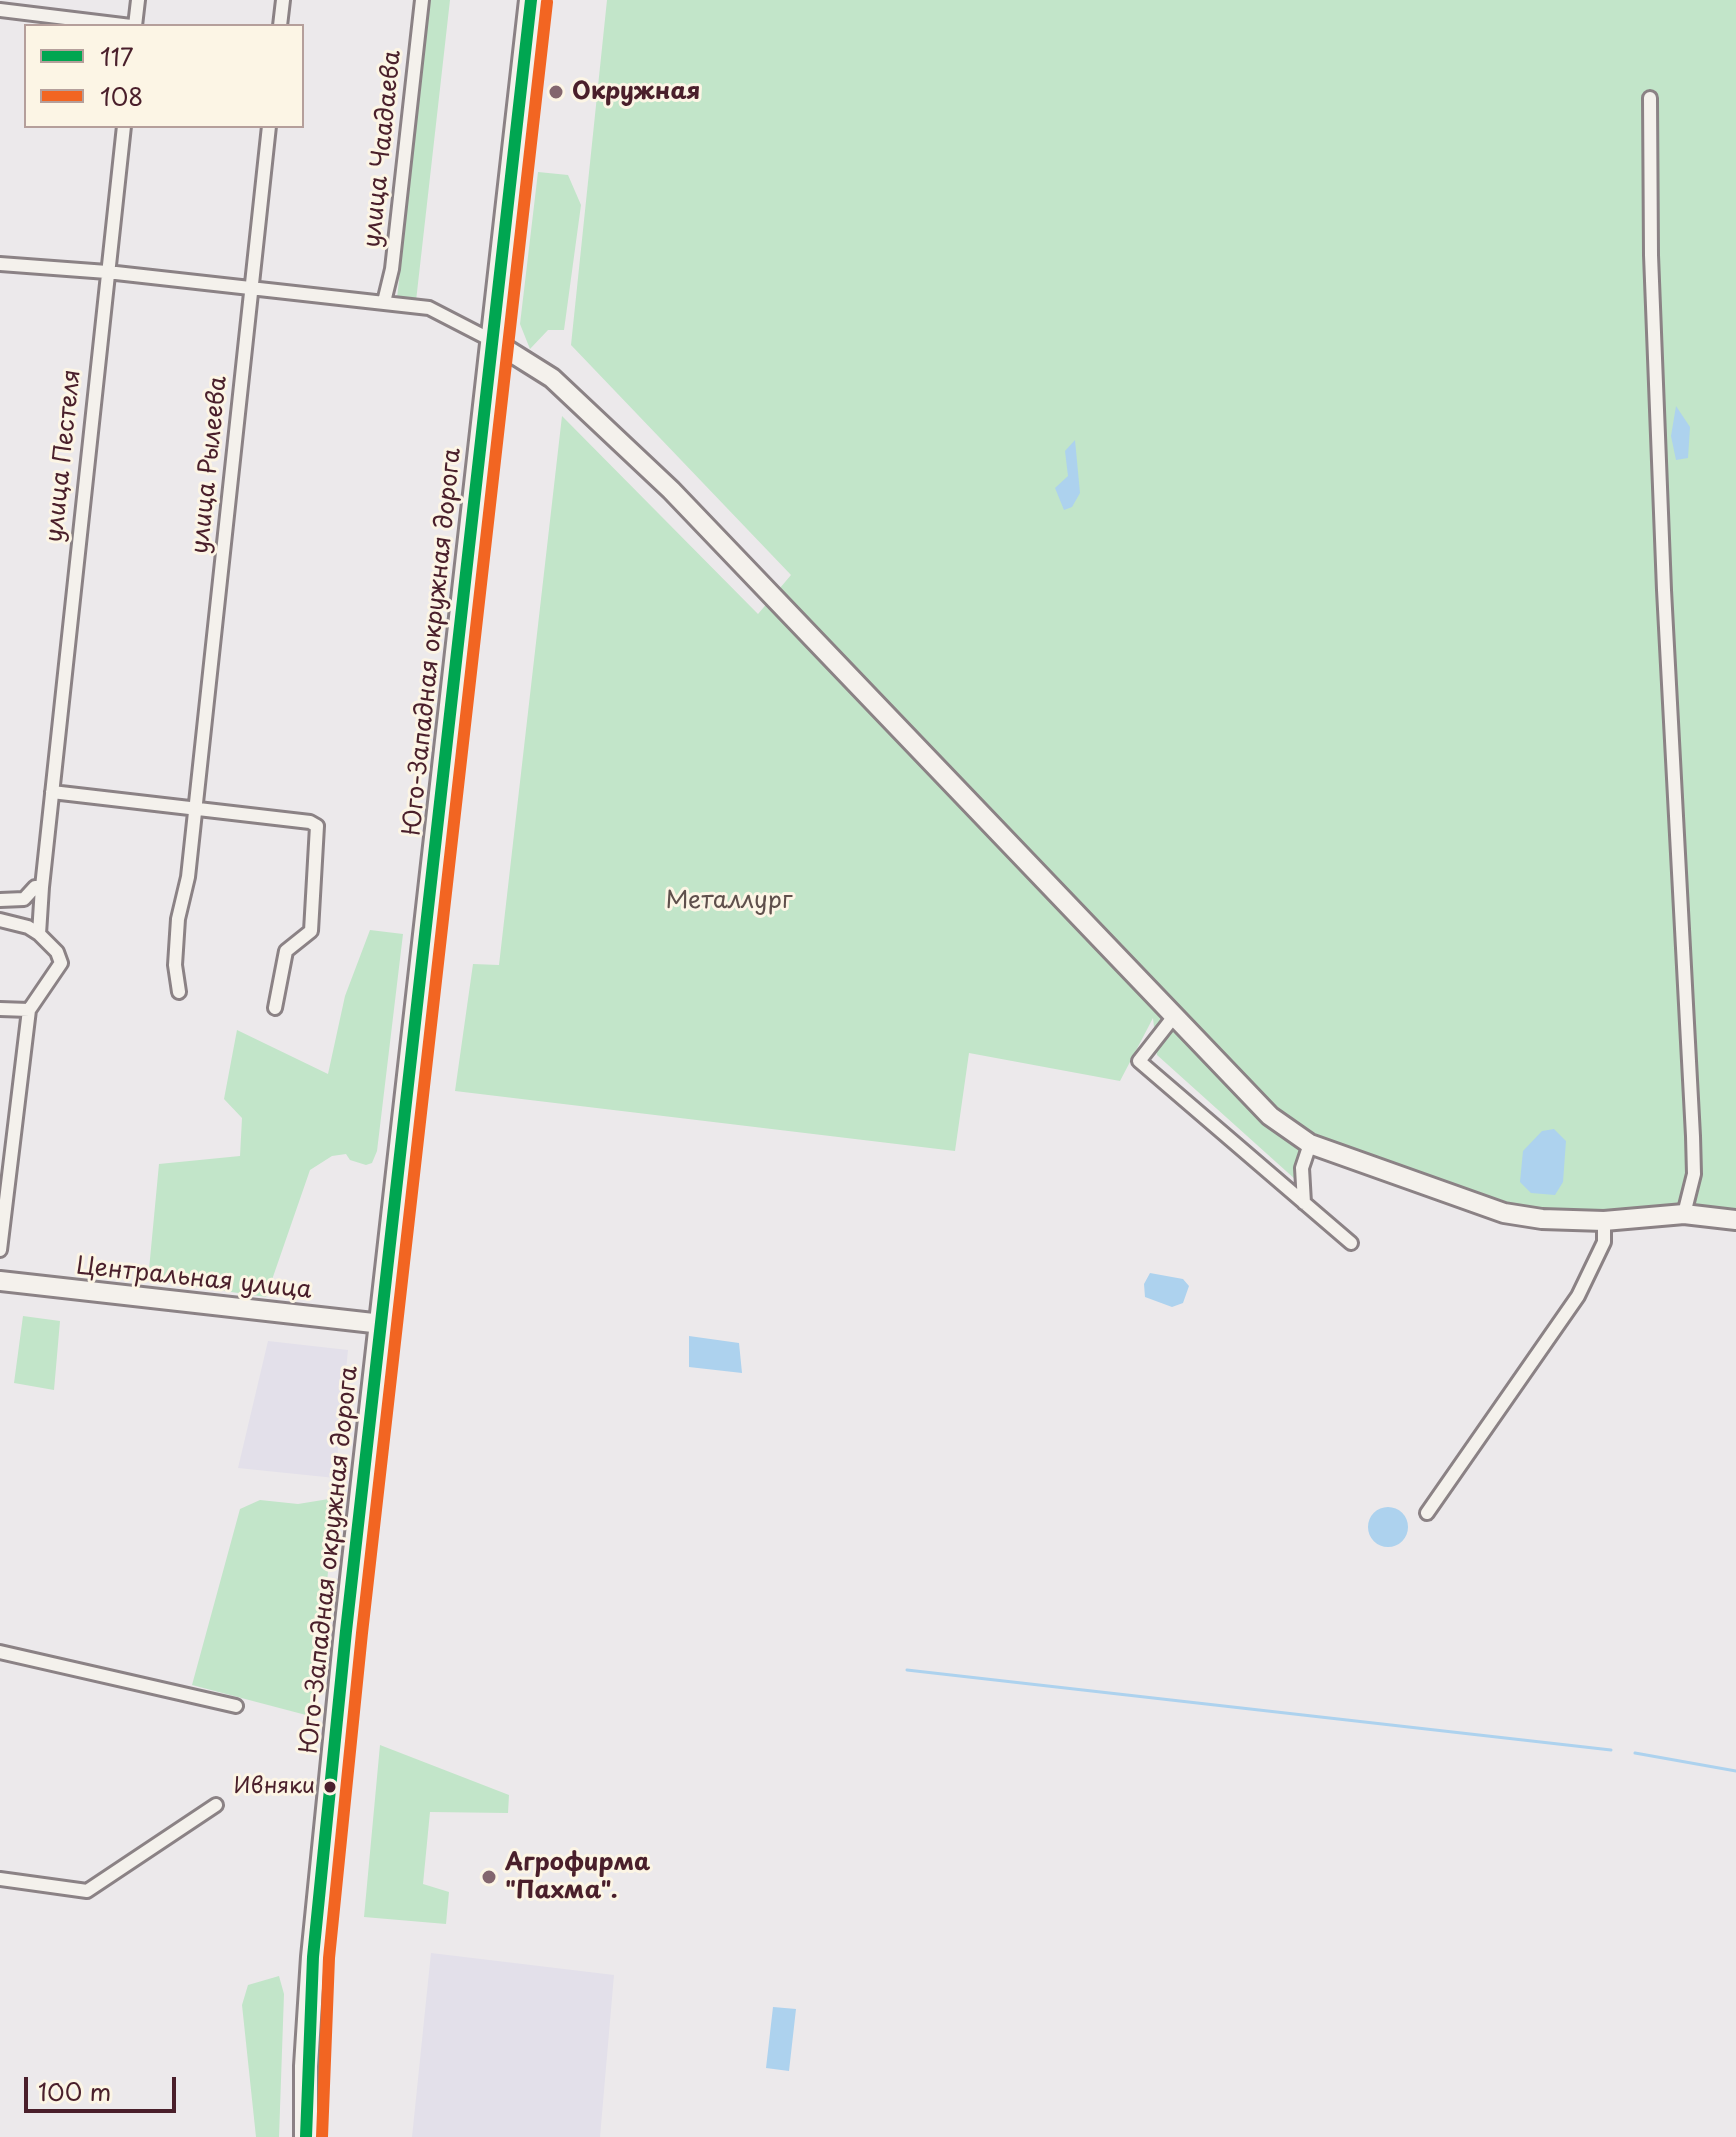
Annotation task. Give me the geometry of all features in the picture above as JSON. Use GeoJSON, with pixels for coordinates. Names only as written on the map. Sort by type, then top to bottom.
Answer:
{"type":"FeatureCollection","features":[{"type":"Feature","properties":{"kind":"highway","name":"Юго-Западная окружная дорога"},"geometry":{"type":"LineString","coordinates":[[306,2137],[307,2041],[314,1947],[531,0]]}},
{"type":"Feature","properties":{"kind":"street"},"geometry":{"type":"LineString","coordinates":[[133,24],[138,0]]}},
{"type":"Feature","properties":{"kind":"street"},"geometry":{"type":"LineString","coordinates":[[280,24],[283,0]]}},
{"type":"Feature","properties":{"kind":"street","name":"улица Чаадаева"},"geometry":{"type":"LineString","coordinates":[[384,302],[392,269],[422,0]]}},
{"type":"Feature","properties":{"kind":"street"},"geometry":{"type":"LineString","coordinates":[[0,10],[116,24]]}},
{"type":"Feature","properties":{"kind":"street"},"geometry":{"type":"LineString","coordinates":[[1650,98],[1651,255],[1661,520],[1693,1136],[1694,1174],[1684,1214]]}},
{"type":"Feature","properties":{"kind":"street","name":"улица Пестеля"},"geometry":{"type":"LineString","coordinates":[[39,934],[124,128]]}},
{"type":"Feature","properties":{"kind":"street","name":"улица Рылеева"},"geometry":{"type":"LineString","coordinates":[[179,992],[175,965],[178,919],[188,877],[269,128]]}},
{"type":"Feature","properties":{"kind":"street"},"geometry":{"type":"LineString","coordinates":[[0,264],[107,272],[429,308],[493,341],[552,378],[671,490],[1270,1116],[1310,1144],[1504,1213],[1542,1219],[1604,1221],[1684,1214],[1736,1220]]}},
{"type":"Feature","properties":{"kind":"street"},"geometry":{"type":"LineString","coordinates":[[52,792],[310,822],[317,826],[311,931],[286,951],[275,1008]]}},
{"type":"Feature","properties":{"kind":"street"},"geometry":{"type":"LineString","coordinates":[[0,900],[24,899],[35,887],[42,887]]}},
{"type":"Feature","properties":{"kind":"street"},"geometry":{"type":"LineString","coordinates":[[0,920],[28,927],[39,934],[57,952],[61,963],[29,1010],[0,1250]]}},
{"type":"Feature","properties":{"kind":"street"},"geometry":{"type":"LineString","coordinates":[[0,1009],[29,1010]]}},
{"type":"Feature","properties":{"kind":"street"},"geometry":{"type":"LineString","coordinates":[[1175,1015],[1139,1061],[1351,1243]]}},
{"type":"Feature","properties":{"kind":"street"},"geometry":{"type":"LineString","coordinates":[[1304,1203],[1302,1168],[1310,1144]]}},
{"type":"Feature","properties":{"kind":"street"},"geometry":{"type":"LineString","coordinates":[[1427,1513],[1578,1296],[1604,1242],[1604,1221]]}},
{"type":"Feature","properties":{"kind":"street","name":"Центральная улица"},"geometry":{"type":"LineString","coordinates":[[0,1281],[382,1324]]}},
{"type":"Feature","properties":{"kind":"street"},"geometry":{"type":"LineString","coordinates":[[0,1652],[236,1706]]}},
{"type":"Feature","properties":{"kind":"street"},"geometry":{"type":"LineString","coordinates":[[0,1879],[87,1891],[216,1805]]}},
{"type":"Feature","properties":{"kind":"shaded area"},"geometry":{"type":"Polygon","coordinates":[[[268,1341],[348,1350],[335,1478],[238,1468],[268,1341]]]}},
{"type":"Feature","properties":{"kind":"shaded area"},"geometry":{"type":"Polygon","coordinates":[[[431,1953],[614,1975],[600,2137],[412,2137],[431,1953]]]}},
{"type":"Feature","properties":{"kind":"green space"},"geometry":{"type":"Polygon","coordinates":[[[430,0],[450,0],[416,301],[397,298],[430,0]]]}},
{"type":"Feature","properties":{"kind":"green space","name":"Металлург"},"geometry":{"type":"Polygon","coordinates":[[[607,0],[1736,0],[1736,1220],[1542,1219],[1310,1144],[1306,1189],[1157,1055],[1153,1018],[1120,1081],[969,1053],[955,1151],[455,1091],[473,964],[499,965],[562,416],[758,614],[791,575],[571,345],[607,0]]]}},
{"type":"Feature","properties":{"kind":"green space"},"geometry":{"type":"Polygon","coordinates":[[[538,172],[568,175],[581,205],[564,330],[548,330],[530,349],[520,324],[538,172]]]}},
{"type":"Feature","properties":{"kind":"green space"},"geometry":{"type":"Polygon","coordinates":[[[370,930],[403,934],[377,1151],[372,1163],[366,1165],[350,1160],[346,1154],[332,1156],[310,1170],[266,1297],[148,1280],[159,1164],[240,1156],[242,1118],[224,1099],[237,1030],[328,1074],[345,996],[370,930]]]}},
{"type":"Feature","properties":{"kind":"green space"},"geometry":{"type":"Polygon","coordinates":[[[23,1316],[60,1321],[54,1390],[14,1383],[23,1316]]]}},
{"type":"Feature","properties":{"kind":"green space"},"geometry":{"type":"Polygon","coordinates":[[[335,1498],[315,1709],[306,1715],[192,1685],[240,1509],[260,1500],[298,1504],[335,1498]]]}},
{"type":"Feature","properties":{"kind":"green space"},"geometry":{"type":"Polygon","coordinates":[[[380,1745],[509,1795],[508,1813],[430,1812],[423,1884],[449,1892],[446,1924],[364,1917],[380,1745]]]}},
{"type":"Feature","properties":{"kind":"green space"},"geometry":{"type":"Polygon","coordinates":[[[279,1976],[284,1994],[279,2137],[256,2137],[242,2005],[248,1985],[279,1976]]]}},
{"type":"Feature","properties":{"kind":"water"},"geometry":{"type":"Polygon","coordinates":[[[1676,406],[1690,427],[1688,458],[1676,460],[1671,436],[1676,406]]]}},
{"type":"Feature","properties":{"kind":"water"},"geometry":{"type":"Polygon","coordinates":[[[1075,440],[1080,493],[1072,507],[1064,510],[1055,488],[1068,476],[1065,451],[1075,440]]]}},
{"type":"Feature","properties":{"kind":"water"},"geometry":{"type":"Polygon","coordinates":[[[1554,1129],[1566,1141],[1563,1182],[1555,1195],[1531,1193],[1520,1182],[1523,1151],[1542,1131],[1554,1129]]]}},
{"type":"Feature","properties":{"kind":"water"},"geometry":{"type":"Polygon","coordinates":[[[1150,1273],[1183,1279],[1189,1286],[1183,1303],[1172,1307],[1145,1297],[1144,1284],[1150,1273]]]}},
{"type":"Feature","properties":{"kind":"water"},"geometry":{"type":"Polygon","coordinates":[[[689,1336],[739,1343],[742,1373],[689,1367],[689,1336]]]}},
{"type":"Feature","properties":{"kind":"water"},"geometry":{"type":"Polygon","coordinates":[[[1388,1507],[1402,1513],[1408,1527],[1402,1541],[1388,1547],[1374,1541],[1368,1527],[1374,1513],[1388,1507]]]}},
{"type":"Feature","properties":{"kind":"water"},"geometry":{"type":"Polygon","coordinates":[[[773,2007],[796,2009],[789,2071],[766,2068],[773,2007]]]}},
{"type":"Feature","properties":{"kind":"waterway"},"geometry":{"type":"LineString","coordinates":[[907,1670],[1611,1750]]}},
{"type":"Feature","properties":{"kind":"waterway"},"geometry":{"type":"LineString","coordinates":[[1635,1753],[1736,1771]]}},
{"type":"Feature","properties":{"kind":"transit line","name":"117"},"geometry":{"type":"LineString","coordinates":[[306,2137],[313,1957],[346,1631],[531,0]]}},
{"type":"Feature","properties":{"kind":"transit line","name":"108"},"geometry":{"type":"LineString","coordinates":[[322,2137],[329,1958],[362,1633],[547,2]]}},
{"type":"Feature","properties":{"kind":"place","name":"Окружная"},"geometry":{"type":"Point","coordinates":[556,92]}},
{"type":"Feature","properties":{"kind":"place","name":"Ивняки"},"geometry":{"type":"Point","coordinates":[330,1787]}},
{"type":"Feature","properties":{"kind":"place","name":"Агрофирма \"Пахма\"."},"geometry":{"type":"Point","coordinates":[489,1877]}}]}
